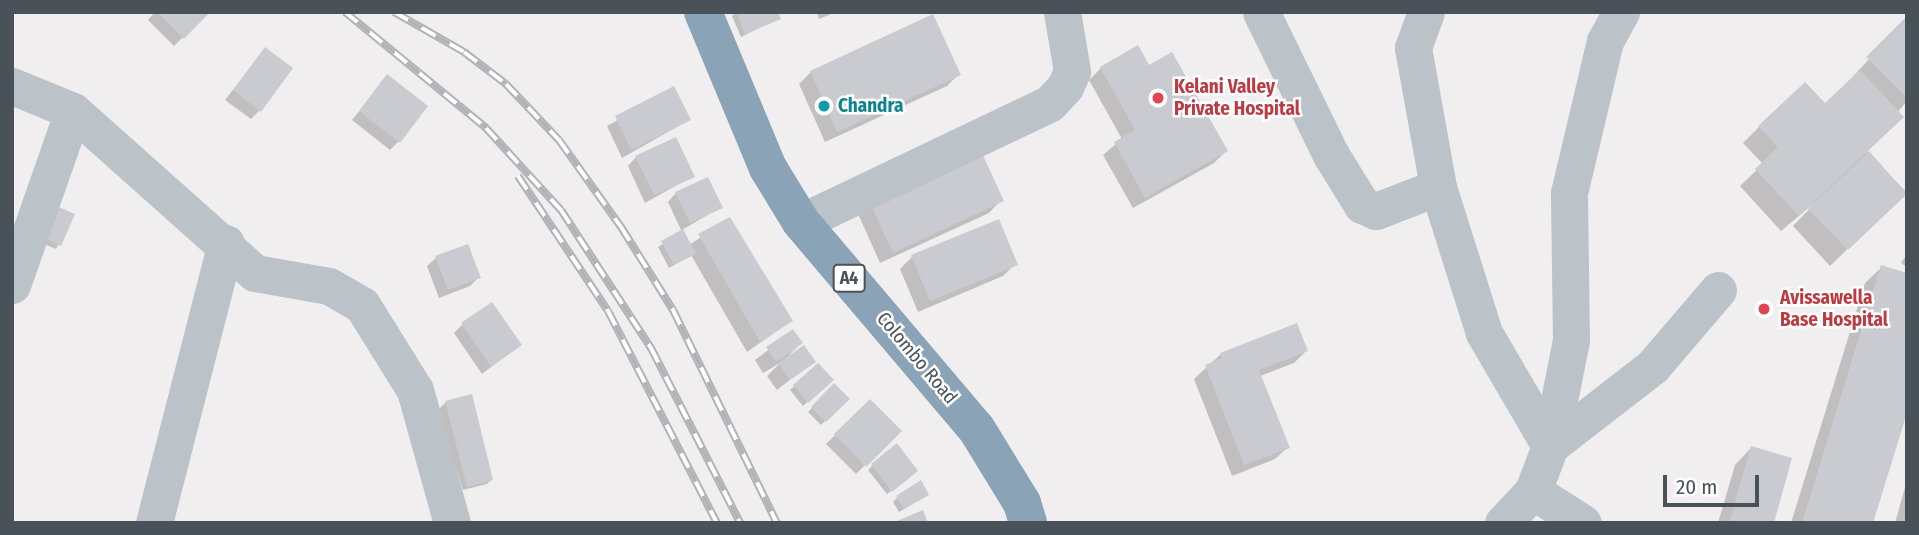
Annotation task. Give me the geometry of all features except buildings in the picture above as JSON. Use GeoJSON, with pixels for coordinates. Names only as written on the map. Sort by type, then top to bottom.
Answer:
{"type":"FeatureCollection","features":[{"type":"Feature","properties":{"kind":"highway","name":"Colombo Road"},"geometry":{"type":"LineString","coordinates":[[703,12],[768,168],[801,222],[976,428],[1022,503],[1028,523]]}},
{"type":"Feature","properties":{"kind":"street"},"geometry":{"type":"LineString","coordinates":[[801,222],[1050,103],[1065,87],[1072,71],[1062,12]]}},
{"type":"Feature","properties":{"kind":"street"},"geometry":{"type":"LineString","coordinates":[[1261,12],[1331,155],[1362,205],[1376,211],[1438,187]]}},
{"type":"Feature","properties":{"kind":"street"},"geometry":{"type":"LineString","coordinates":[[1426,12],[1413,48],[1438,187],[1484,332],[1549,446]]}},
{"type":"Feature","properties":{"kind":"street"},"geometry":{"type":"LineString","coordinates":[[1533,507],[1571,340],[1569,193],[1605,41],[1621,12]]}},
{"type":"Feature","properties":{"kind":"street"},"geometry":{"type":"LineString","coordinates":[[12,86],[73,111],[226,243],[254,273],[329,286],[362,305],[415,390],[452,523]]}},
{"type":"Feature","properties":{"kind":"street"},"geometry":{"type":"LineString","coordinates":[[12,285],[73,111]]}},
{"type":"Feature","properties":{"kind":"street"},"geometry":{"type":"LineString","coordinates":[[154,523],[226,243]]}},
{"type":"Feature","properties":{"kind":"street"},"geometry":{"type":"LineString","coordinates":[[1549,446],[1653,366],[1718,290]]}},
{"type":"Feature","properties":{"kind":"street"},"geometry":{"type":"LineString","coordinates":[[1503,523],[1533,507],[1583,523]]}},
{"type":"Feature","properties":{"kind":"railway"},"geometry":{"type":"LineString","coordinates":[[345,12],[486,128],[561,210],[651,348],[740,523]]}},
{"type":"Feature","properties":{"kind":"railway"},"geometry":{"type":"LineString","coordinates":[[394,12],[464,52],[506,84],[559,140],[621,227],[673,310],[777,523]]}},
{"type":"Feature","properties":{"kind":"railway"},"geometry":{"type":"LineString","coordinates":[[518,176],[608,311],[717,523]]}},
{"type":"Feature","properties":{"kind":"place","name":"Kelani Valley Private Hospital"},"geometry":{"type":"Point","coordinates":[1158,98]}},
{"type":"Feature","properties":{"kind":"place","name":"Chandra"},"geometry":{"type":"Point","coordinates":[824,106]}},
{"type":"Feature","properties":{"kind":"place","name":"Avissawella Base Hospital"},"geometry":{"type":"Point","coordinates":[1764,309]}}]}
